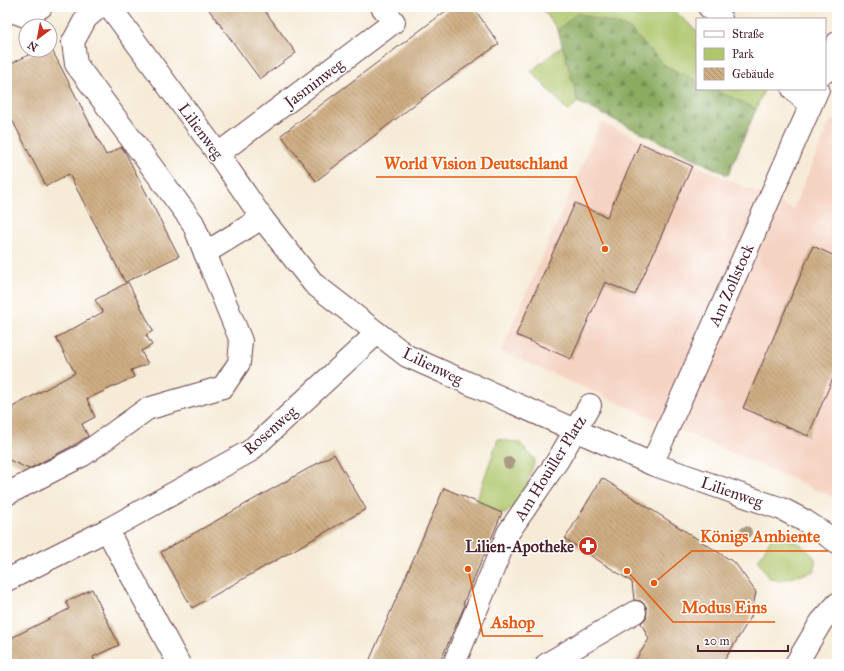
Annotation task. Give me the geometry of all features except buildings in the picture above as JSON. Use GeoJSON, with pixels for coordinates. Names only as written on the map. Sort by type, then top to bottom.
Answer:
{"type":"FeatureCollection","features":[{"type":"Feature","properties":{"kind":"street"},"geometry":{"type":"LineString","coordinates":[[11,7],[14,12],[25,16],[41,7]]}},
{"type":"Feature","properties":{"kind":"street"},"geometry":{"type":"LineString","coordinates":[[7,494],[83,455],[148,409],[224,387],[239,362],[241,341],[193,223],[76,64],[73,42],[86,18],[98,7]]}},
{"type":"Feature","properties":{"kind":"street","name":"Lilienweg"},"geometry":{"type":"LineString","coordinates":[[110,7],[218,154],[262,218],[314,284],[407,356],[576,429],[652,464],[782,509],[805,521],[837,542]]}},
{"type":"Feature","properties":{"kind":"street","name":"Jasminweg"},"geometry":{"type":"LineString","coordinates":[[218,154],[394,22],[382,7]]}},
{"type":"Feature","properties":{"kind":"street"},"geometry":{"type":"LineString","coordinates":[[709,7],[720,18]]}},
{"type":"Feature","properties":{"kind":"street"},"geometry":{"type":"LineString","coordinates":[[826,70],[837,43]]}},
{"type":"Feature","properties":{"kind":"street","name":"Am Zollstock"},"geometry":{"type":"LineString","coordinates":[[652,464],[814,98],[795,90]]}},
{"type":"Feature","properties":{"kind":"street"},"geometry":{"type":"LineString","coordinates":[[205,253],[262,218]]}},
{"type":"Feature","properties":{"kind":"street","name":"Rosenweg"},"geometry":{"type":"LineString","coordinates":[[7,580],[107,530],[250,451],[377,333]]}},
{"type":"Feature","properties":{"kind":"street","name":"Am Houiller Platz"},"geometry":{"type":"LineString","coordinates":[[454,664],[508,533],[558,460],[590,405]]}},
{"type":"Feature","properties":{"kind":"street"},"geometry":{"type":"LineString","coordinates":[[107,530],[179,664]]}},
{"type":"Feature","properties":{"kind":"street"},"geometry":{"type":"LineString","coordinates":[[796,664],[821,622],[837,604]]}},
{"type":"Feature","properties":{"kind":"street"},"geometry":{"type":"LineString","coordinates":[[547,664],[635,612]]}},
{"type":"Feature","properties":{"kind":"shaded area"},"geometry":{"type":"Polygon","coordinates":[[[831,119],[837,122],[837,499],[501,351],[601,122],[793,209],[831,119]]]}},
{"type":"Feature","properties":{"kind":"green space"},"geometry":{"type":"Polygon","coordinates":[[[541,7],[670,7],[696,30],[696,90],[764,90],[728,175],[578,102],[568,111],[531,71],[567,42],[541,7]]]}},
{"type":"Feature","properties":{"kind":"green space"},"geometry":{"type":"Polygon","coordinates":[[[577,13],[629,28],[664,65],[696,81],[696,90],[716,90],[756,109],[728,175],[578,102],[558,30],[577,13]]]}},
{"type":"Feature","properties":{"kind":"green space"},"geometry":{"type":"Polygon","coordinates":[[[498,439],[520,443],[535,460],[522,499],[505,514],[476,502],[498,439]]]}},
{"type":"Feature","properties":{"kind":"green space"},"geometry":{"type":"Polygon","coordinates":[[[774,533],[802,545],[815,558],[815,571],[779,581],[768,577],[758,561],[774,533]]]}},
{"type":"Feature","properties":{"kind":"place","name":"World Vision Deutschland"},"geometry":{"type":"Point","coordinates":[605,249]}},
{"type":"Feature","properties":{"kind":"place","name":"Lilien-Apotheke"},"geometry":{"type":"Point","coordinates":[588,546]}},
{"type":"Feature","properties":{"kind":"place","name":"Ashop"},"geometry":{"type":"Point","coordinates":[468,569]}},
{"type":"Feature","properties":{"kind":"place","name":"Modus Eins"},"geometry":{"type":"Point","coordinates":[627,571]}},
{"type":"Feature","properties":{"kind":"place","name":"Königs Ambiente"},"geometry":{"type":"Point","coordinates":[654,583]}}]}
